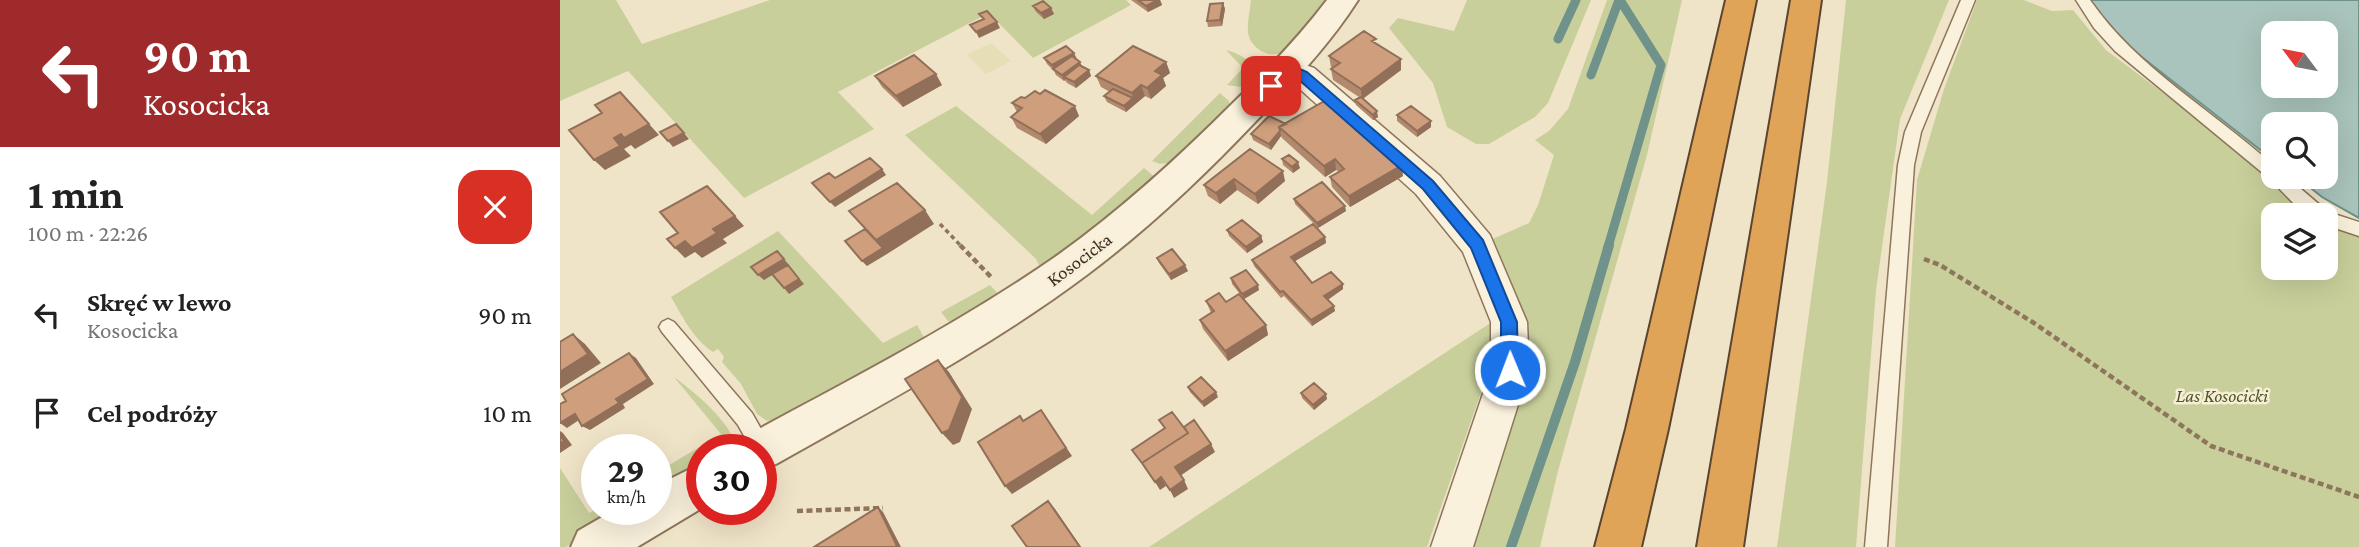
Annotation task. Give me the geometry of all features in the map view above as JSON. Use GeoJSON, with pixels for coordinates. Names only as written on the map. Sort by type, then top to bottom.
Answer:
{"type":"FeatureCollection","features":[{"type":"Feature","properties":{"kind":"highway"},"geometry":{"type":"LineString","coordinates":[[1618,547],[1647,429],[1741,0]]}},
{"type":"Feature","properties":{"kind":"highway"},"geometry":{"type":"LineString","coordinates":[[1720,547],[1806,0]]}},
{"type":"Feature","properties":{"kind":"street","name":"Kosocicka"},"geometry":{"type":"LineString","coordinates":[[777,441],[946,345],[1055,277],[1174,184],[1288,69],[1343,0]]}},
{"type":"Feature","properties":{"kind":"street"},"geometry":{"type":"LineString","coordinates":[[1288,69],[1303,75],[1428,185],[1478,245],[1509,322],[1510,370],[1452,547]]}},
{"type":"Feature","properties":{"kind":"street"},"geometry":{"type":"LineString","coordinates":[[594,547],[686,493]]}},
{"type":"Feature","properties":{"kind":"lane"},"geometry":{"type":"LineString","coordinates":[[1876,547],[1906,165],[1913,132],[1968,0]]}},
{"type":"Feature","properties":{"kind":"lane"},"geometry":{"type":"LineString","coordinates":[[2082,0],[2123,50],[2261,162]]}},
{"type":"Feature","properties":{"kind":"lane"},"geometry":{"type":"LineString","coordinates":[[2289,189],[2302,203]]}},
{"type":"Feature","properties":{"kind":"lane"},"geometry":{"type":"LineString","coordinates":[[2338,221],[2359,229]]}},
{"type":"Feature","properties":{"kind":"lane"},"geometry":{"type":"LineString","coordinates":[[667,327],[745,419],[753,434]]}},
{"type":"Feature","properties":{"kind":"path"},"geometry":{"type":"LineString","coordinates":[[940,224],[996,282]]}},
{"type":"Feature","properties":{"kind":"path"},"geometry":{"type":"LineString","coordinates":[[1899,251],[1940,265],[2022,315],[2211,446],[2359,497]]}},
{"type":"Feature","properties":{"kind":"path"},"geometry":{"type":"LineString","coordinates":[[797,511],[883,509]]}},
{"type":"Feature","properties":{"kind":"shaded area"},"geometry":{"type":"Polygon","coordinates":[[[991,43],[1011,61],[986,74],[967,55],[991,43]]]}},
{"type":"Feature","properties":{"kind":"green space"},"geometry":{"type":"Polygon","coordinates":[[[560,0],[616,0],[642,44],[770,0],[1126,0],[1131,5],[1033,58],[989,13],[838,92],[874,129],[744,198],[628,71],[560,101],[560,0]]]}},
{"type":"Feature","properties":{"kind":"green space"},"geometry":{"type":"Polygon","coordinates":[[[1251,0],[1327,0],[1308,26],[1285,50],[1268,54],[1253,44],[1248,33],[1251,0]]]}},
{"type":"Feature","properties":{"kind":"green space"},"geometry":{"type":"Polygon","coordinates":[[[1467,0],[1591,0],[1548,103],[1535,117],[1489,144],[1476,144],[1447,127],[1433,83],[1389,28],[1398,18],[1454,31],[1467,0]]]}},
{"type":"Feature","properties":{"kind":"green space"},"geometry":{"type":"Polygon","coordinates":[[[1607,0],[1682,0],[1647,155],[1558,471],[1540,547],[1471,547],[1511,425],[1524,359],[1525,329],[1520,303],[1488,241],[1529,223],[1538,205],[1554,155],[1535,140],[1549,131],[1568,109],[1607,0]]]}},
{"type":"Feature","properties":{"kind":"green space"},"geometry":{"type":"Polygon","coordinates":[[[1846,0],[1949,0],[1900,119],[1876,290],[1856,547],[1777,547],[1827,182],[1846,0]]]}},
{"type":"Feature","properties":{"kind":"green space","name":"Las Kosocicki"},"geometry":{"type":"Polygon","coordinates":[[[1977,0],[2024,0],[2052,11],[2073,10],[2106,50],[2261,168],[2261,189],[2283,189],[2297,203],[2261,203],[2261,280],[2338,280],[2338,228],[2359,234],[2359,547],[1895,547],[1917,180],[1944,89],[1977,0]]]}},
{"type":"Feature","properties":{"kind":"green space"},"geometry":{"type":"Polygon","coordinates":[[[1226,50],[1243,57],[1253,68],[1258,79],[1249,88],[1227,85],[1243,68],[1226,50]]]}},
{"type":"Feature","properties":{"kind":"green space"},"geometry":{"type":"Polygon","coordinates":[[[1220,93],[1229,101],[1230,106],[1173,162],[1160,164],[1152,161],[1220,93]]]}},
{"type":"Feature","properties":{"kind":"green space"},"geometry":{"type":"Polygon","coordinates":[[[956,106],[1092,215],[1144,168],[1156,178],[1047,266],[1039,265],[1036,259],[905,135],[956,106]]]}},
{"type":"Feature","properties":{"kind":"green space"},"geometry":{"type":"Polygon","coordinates":[[[778,231],[883,343],[917,325],[926,341],[775,420],[767,421],[757,414],[741,384],[722,362],[724,357],[718,349],[713,352],[700,341],[671,297],[778,231]]]}},
{"type":"Feature","properties":{"kind":"green space"},"geometry":{"type":"Polygon","coordinates":[[[990,285],[1000,296],[955,324],[948,321],[941,312],[990,285]]]}},
{"type":"Feature","properties":{"kind":"green space"},"geometry":{"type":"Polygon","coordinates":[[[1495,320],[1491,364],[1427,547],[1149,547],[1495,320]]]}},
{"type":"Feature","properties":{"kind":"green space"},"geometry":{"type":"Polygon","coordinates":[[[674,377],[716,414],[730,434],[721,434],[674,377]]]}},
{"type":"Feature","properties":{"kind":"green space"},"geometry":{"type":"Polygon","coordinates":[[[686,455],[686,477],[672,483],[672,463],[686,455]]]}},
{"type":"Feature","properties":{"kind":"green space"},"geometry":{"type":"Polygon","coordinates":[[[560,468],[581,501],[581,525],[605,525],[566,547],[560,547],[560,468]]]}},
{"type":"Feature","properties":{"kind":"water"},"geometry":{"type":"Polygon","coordinates":[[[2089,0],[2359,0],[2359,218],[2312,189],[2338,189],[2338,112],[2261,112],[2261,150],[2129,47],[2098,14],[2089,0]]]}},
{"type":"Feature","properties":{"kind":"building"},"geometry":{"type":"Polygon","coordinates":[[[1138,0],[1158,0],[1146,6],[1138,0]]]}},
{"type":"Feature","properties":{"kind":"building"},"geometry":{"type":"Polygon","coordinates":[[[1043,1],[1051,8],[1041,13],[1033,6],[1043,1]]]}},
{"type":"Feature","properties":{"kind":"building"},"geometry":{"type":"Polygon","coordinates":[[[1223,3],[1220,20],[1207,21],[1210,4],[1223,3]]]}},
{"type":"Feature","properties":{"kind":"building"},"geometry":{"type":"Polygon","coordinates":[[[987,11],[997,22],[976,32],[970,25],[984,19],[979,14],[987,11]]]}},
{"type":"Feature","properties":{"kind":"building"},"geometry":{"type":"Polygon","coordinates":[[[1364,31],[1376,39],[1372,41],[1401,59],[1361,89],[1331,69],[1340,63],[1329,56],[1364,31]]]}},
{"type":"Feature","properties":{"kind":"building"},"geometry":{"type":"Polygon","coordinates":[[[1066,46],[1074,53],[1052,65],[1044,58],[1066,46]]]}},
{"type":"Feature","properties":{"kind":"building"},"geometry":{"type":"Polygon","coordinates":[[[1133,46],[1166,62],[1155,71],[1162,75],[1147,88],[1141,85],[1132,93],[1096,76],[1133,46]]]}},
{"type":"Feature","properties":{"kind":"building"},"geometry":{"type":"Polygon","coordinates":[[[914,55],[936,74],[896,96],[875,76],[914,55]]]}},
{"type":"Feature","properties":{"kind":"building"},"geometry":{"type":"Polygon","coordinates":[[[1072,56],[1080,62],[1062,75],[1053,69],[1072,56]]]}},
{"type":"Feature","properties":{"kind":"building"},"geometry":{"type":"Polygon","coordinates":[[[1079,65],[1089,70],[1074,82],[1064,77],[1079,65]]]}},
{"type":"Feature","properties":{"kind":"building"},"geometry":{"type":"Polygon","coordinates":[[[1113,89],[1133,98],[1124,106],[1104,96],[1113,89]]]}},
{"type":"Feature","properties":{"kind":"building"},"geometry":{"type":"Polygon","coordinates":[[[1045,90],[1075,106],[1040,134],[1011,117],[1022,108],[1012,103],[1035,91],[1040,94],[1045,90]]]}},
{"type":"Feature","properties":{"kind":"building"},"geometry":{"type":"Polygon","coordinates":[[[620,92],[649,124],[624,138],[621,134],[614,138],[620,146],[594,160],[569,130],[602,113],[595,105],[620,92]]]}},
{"type":"Feature","properties":{"kind":"building"},"geometry":{"type":"Polygon","coordinates":[[[1361,97],[1377,111],[1373,115],[1355,100],[1361,97]]]}},
{"type":"Feature","properties":{"kind":"building"},"geometry":{"type":"Polygon","coordinates":[[[1328,99],[1402,165],[1349,196],[1330,177],[1344,169],[1335,159],[1324,166],[1279,127],[1328,99]]]}},
{"type":"Feature","properties":{"kind":"building"},"geometry":{"type":"Polygon","coordinates":[[[1411,106],[1431,121],[1417,131],[1397,115],[1411,106]]]}},
{"type":"Feature","properties":{"kind":"building"},"geometry":{"type":"Polygon","coordinates":[[[1269,116],[1286,124],[1279,127],[1280,131],[1269,144],[1251,134],[1269,116]]]}},
{"type":"Feature","properties":{"kind":"building"},"geometry":{"type":"Polygon","coordinates":[[[676,124],[684,133],[668,141],[660,132],[676,124]]]}},
{"type":"Feature","properties":{"kind":"building"},"geometry":{"type":"Polygon","coordinates":[[[1250,149],[1283,171],[1255,194],[1234,179],[1216,193],[1204,185],[1250,149]]]}},
{"type":"Feature","properties":{"kind":"building"},"geometry":{"type":"Polygon","coordinates":[[[1289,155],[1298,162],[1292,167],[1282,159],[1289,155]]]}},
{"type":"Feature","properties":{"kind":"building"},"geometry":{"type":"Polygon","coordinates":[[[870,158],[882,169],[830,202],[812,183],[829,173],[835,178],[870,158]]]}},
{"type":"Feature","properties":{"kind":"building"},"geometry":{"type":"Polygon","coordinates":[[[1322,182],[1345,206],[1317,223],[1294,199],[1322,182]]]}},
{"type":"Feature","properties":{"kind":"building"},"geometry":{"type":"Polygon","coordinates":[[[897,183],[925,210],[876,240],[849,211],[897,183]]]}},
{"type":"Feature","properties":{"kind":"building"},"geometry":{"type":"Polygon","coordinates":[[[707,186],[735,216],[713,229],[717,233],[692,248],[685,241],[675,248],[667,239],[678,233],[660,212],[707,186]]]}},
{"type":"Feature","properties":{"kind":"building"},"geometry":{"type":"Polygon","coordinates":[[[1242,220],[1261,236],[1246,247],[1227,230],[1242,220]]]}},
{"type":"Feature","properties":{"kind":"building"},"geometry":{"type":"Polygon","coordinates":[[[1313,224],[1325,237],[1291,257],[1312,283],[1331,272],[1343,284],[1324,296],[1334,306],[1311,320],[1283,291],[1280,292],[1252,260],[1313,224]]]}},
{"type":"Feature","properties":{"kind":"building"},"geometry":{"type":"Polygon","coordinates":[[[865,229],[883,248],[862,261],[845,241],[865,229]]]}},
{"type":"Feature","properties":{"kind":"building"},"geometry":{"type":"Polygon","coordinates":[[[1172,249],[1185,265],[1169,274],[1157,258],[1172,249]]]}},
{"type":"Feature","properties":{"kind":"building"},"geometry":{"type":"Polygon","coordinates":[[[777,251],[784,259],[758,275],[751,267],[777,251]]]}},
{"type":"Feature","properties":{"kind":"building"},"geometry":{"type":"Polygon","coordinates":[[[788,265],[799,279],[784,288],[772,274],[788,265]]]}},
{"type":"Feature","properties":{"kind":"building"},"geometry":{"type":"Polygon","coordinates":[[[1246,270],[1258,285],[1242,294],[1231,278],[1246,270]]]}},
{"type":"Feature","properties":{"kind":"building"},"geometry":{"type":"Polygon","coordinates":[[[1219,293],[1226,302],[1239,294],[1266,325],[1225,351],[1200,320],[1214,311],[1206,301],[1219,293]]]}},
{"type":"Feature","properties":{"kind":"building"},"geometry":{"type":"Polygon","coordinates":[[[573,334],[588,354],[560,372],[560,342],[573,334]]]}},
{"type":"Feature","properties":{"kind":"building"},"geometry":{"type":"Polygon","coordinates":[[[629,353],[648,379],[616,399],[619,403],[582,426],[575,414],[560,423],[560,404],[566,401],[562,394],[629,353]]]}},
{"type":"Feature","properties":{"kind":"building"},"geometry":{"type":"Polygon","coordinates":[[[938,360],[962,397],[949,430],[942,433],[905,379],[938,360]]]}},
{"type":"Feature","properties":{"kind":"building"},"geometry":{"type":"Polygon","coordinates":[[[1201,377],[1216,392],[1202,402],[1188,387],[1201,377]]]}},
{"type":"Feature","properties":{"kind":"building"},"geometry":{"type":"Polygon","coordinates":[[[1314,383],[1326,394],[1313,405],[1301,393],[1314,383]]]}},
{"type":"Feature","properties":{"kind":"building"},"geometry":{"type":"Polygon","coordinates":[[[1041,410],[1066,448],[1005,486],[978,442],[1020,416],[1023,421],[1041,410]]]}},
{"type":"Feature","properties":{"kind":"building"},"geometry":{"type":"Polygon","coordinates":[[[1172,412],[1188,433],[1142,463],[1145,467],[1132,450],[1165,428],[1159,420],[1172,412]]]}},
{"type":"Feature","properties":{"kind":"building"},"geometry":{"type":"Polygon","coordinates":[[[1194,420],[1211,444],[1175,467],[1184,480],[1170,490],[1161,477],[1155,482],[1142,463],[1188,433],[1184,427],[1194,420]]]}},
{"type":"Feature","properties":{"kind":"building"},"geometry":{"type":"Polygon","coordinates":[[[1048,501],[1080,547],[1027,547],[1012,526],[1048,501]]]}},
{"type":"Feature","properties":{"kind":"building"},"geometry":{"type":"Polygon","coordinates":[[[878,507],[897,546],[814,547],[878,507]]]}},
{"type":"Feature","properties":{"kind":"waterway"},"geometry":{"type":"LineString","coordinates":[[1558,39],[1576,0]]}},
{"type":"Feature","properties":{"kind":"waterway"},"geometry":{"type":"LineString","coordinates":[[1591,75],[1619,0]]}},
{"type":"Feature","properties":{"kind":"waterway"},"geometry":{"type":"LineString","coordinates":[[1608,247],[1661,65],[1620,0]]}},
{"type":"Feature","properties":{"kind":"waterway"},"geometry":{"type":"LineString","coordinates":[[1511,547],[1575,362],[1609,245]]}},
{"type":"Feature","properties":{"kind":"route"},"geometry":{"type":"LineString","coordinates":[[1271,86],[1288,69],[1303,75],[1428,185],[1478,245],[1509,322],[1510,370]]}}]}
